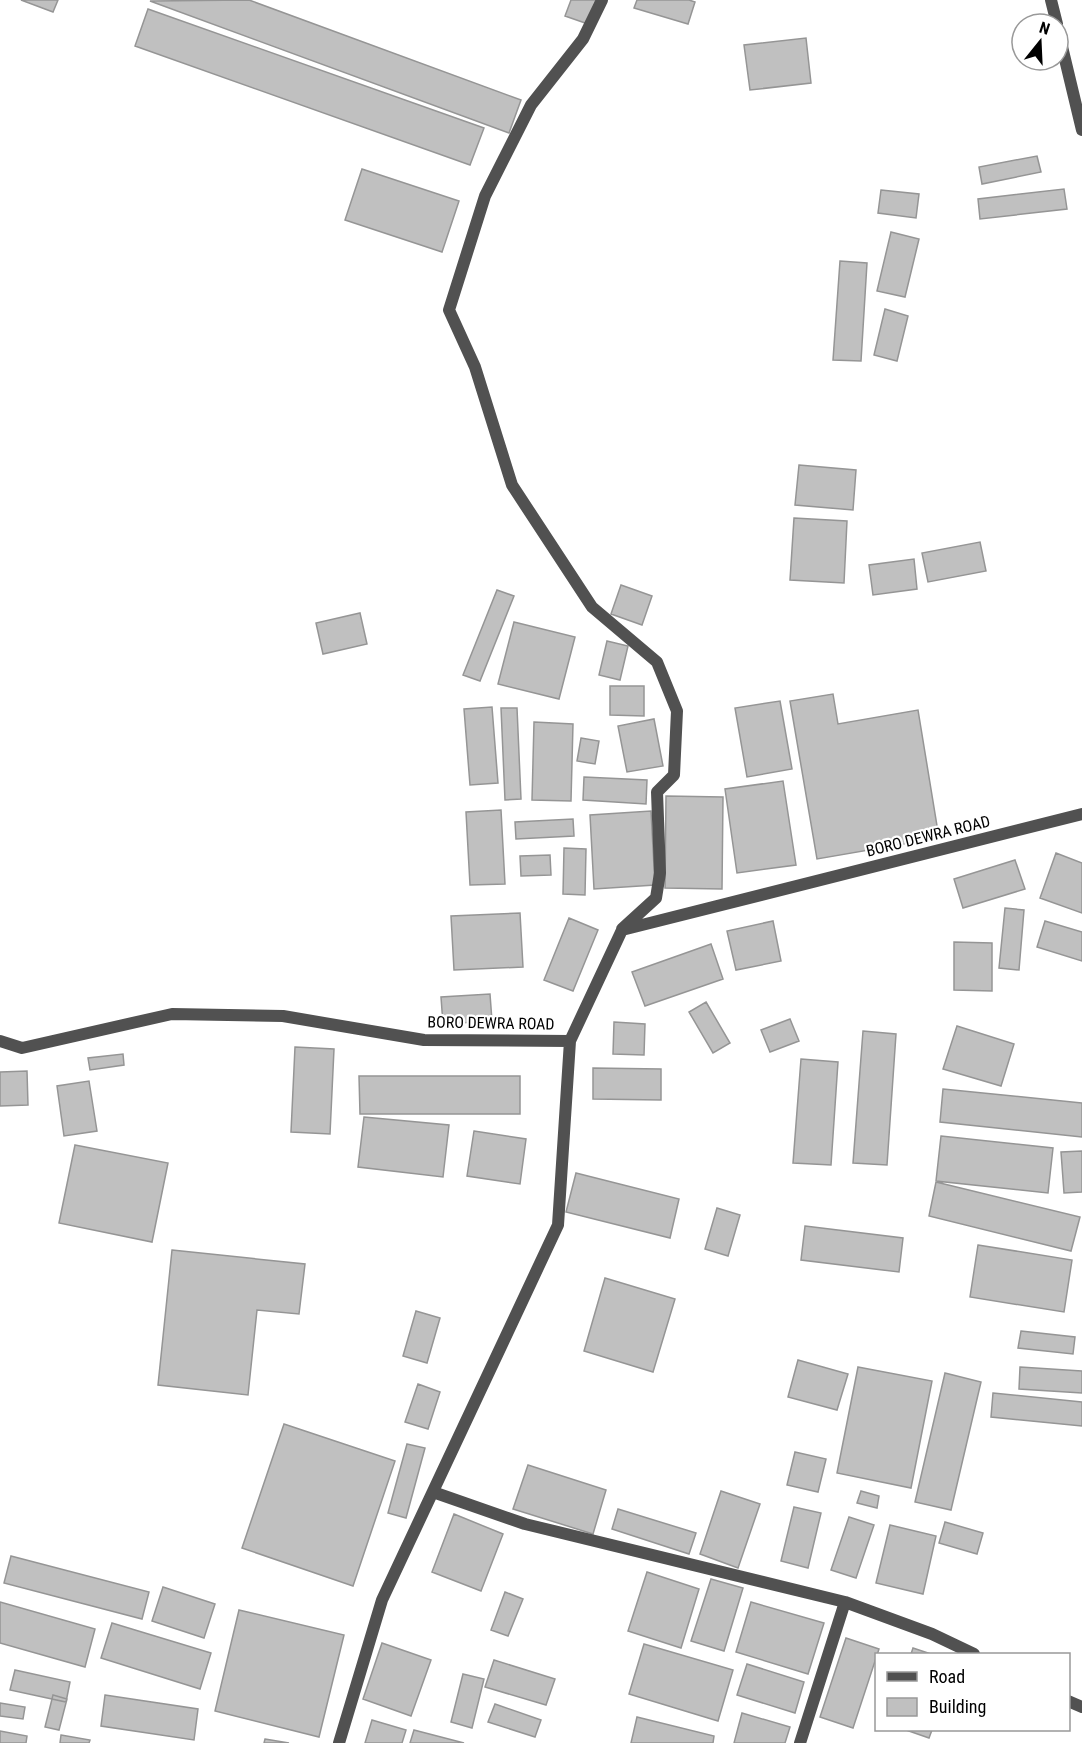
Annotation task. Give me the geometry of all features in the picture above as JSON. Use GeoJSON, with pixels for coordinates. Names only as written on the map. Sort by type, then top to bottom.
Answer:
{"type":"FeatureCollection","features":[{"type":"Feature","properties":{"kind":"street"},"geometry":{"type":"LineString","coordinates":[[602,0],[583,39],[531,105],[485,196],[448,310],[475,367],[512,485],[592,607],[657,662],[677,711],[674,775],[657,792],[660,873],[656,898],[622,930]]}},
{"type":"Feature","properties":{"kind":"street"},"geometry":{"type":"LineString","coordinates":[[1068,72],[1082,130]]}},
{"type":"Feature","properties":{"kind":"street","name":"BORO DEWRA ROAD"},"geometry":{"type":"LineString","coordinates":[[0,1041],[22,1048],[172,1014],[283,1016],[424,1040],[570,1041],[622,930],[1082,814]]}},
{"type":"Feature","properties":{"kind":"street"},"geometry":{"type":"LineString","coordinates":[[339,1743],[382,1600],[558,1225],[570,1041]]}},
{"type":"Feature","properties":{"kind":"street"},"geometry":{"type":"LineString","coordinates":[[433,1492],[525,1524],[845,1602],[932,1634],[972,1653]]}},
{"type":"Feature","properties":{"kind":"street"},"geometry":{"type":"LineString","coordinates":[[800,1743],[845,1602]]}},
{"type":"Feature","properties":{"kind":"building"},"geometry":{"type":"Polygon","coordinates":[[[21,0],[58,0],[53,12],[21,0]]]}},
{"type":"Feature","properties":{"kind":"building"},"geometry":{"type":"Polygon","coordinates":[[[249,0],[521,100],[509,133],[150,1],[249,0]]]}},
{"type":"Feature","properties":{"kind":"building"},"geometry":{"type":"Polygon","coordinates":[[[571,0],[596,0],[588,24],[565,16],[571,0]]]}},
{"type":"Feature","properties":{"kind":"building"},"geometry":{"type":"Polygon","coordinates":[[[637,0],[695,2],[688,24],[634,8],[637,0]]]}},
{"type":"Feature","properties":{"kind":"building"},"geometry":{"type":"Polygon","coordinates":[[[148,9],[484,128],[470,165],[135,46],[148,9]]]}},
{"type":"Feature","properties":{"kind":"building"},"geometry":{"type":"Polygon","coordinates":[[[806,38],[811,83],[750,90],[744,45],[806,38]]]}},
{"type":"Feature","properties":{"kind":"building"},"geometry":{"type":"Polygon","coordinates":[[[1037,156],[1041,172],[982,184],[979,167],[1037,156]]]}},
{"type":"Feature","properties":{"kind":"building"},"geometry":{"type":"Polygon","coordinates":[[[362,169],[459,201],[442,252],[345,220],[362,169]]]}},
{"type":"Feature","properties":{"kind":"building"},"geometry":{"type":"Polygon","coordinates":[[[1064,189],[1067,209],[980,219],[978,199],[1064,189]]]}},
{"type":"Feature","properties":{"kind":"building"},"geometry":{"type":"Polygon","coordinates":[[[881,190],[919,194],[916,218],[878,213],[881,190]]]}},
{"type":"Feature","properties":{"kind":"building"},"geometry":{"type":"Polygon","coordinates":[[[891,232],[919,239],[905,297],[877,291],[891,232]]]}},
{"type":"Feature","properties":{"kind":"building"},"geometry":{"type":"Polygon","coordinates":[[[840,261],[867,263],[861,361],[833,360],[840,261]]]}},
{"type":"Feature","properties":{"kind":"building"},"geometry":{"type":"Polygon","coordinates":[[[885,309],[908,316],[897,361],[874,355],[885,309]]]}},
{"type":"Feature","properties":{"kind":"building"},"geometry":{"type":"Polygon","coordinates":[[[799,465],[856,470],[853,510],[795,505],[799,465]]]}},
{"type":"Feature","properties":{"kind":"building"},"geometry":{"type":"Polygon","coordinates":[[[794,518],[847,521],[844,583],[790,580],[794,518]]]}},
{"type":"Feature","properties":{"kind":"building"},"geometry":{"type":"Polygon","coordinates":[[[980,542],[986,571],[928,582],[922,553],[980,542]]]}},
{"type":"Feature","properties":{"kind":"building"},"geometry":{"type":"Polygon","coordinates":[[[914,559],[917,589],[873,595],[869,565],[914,559]]]}},
{"type":"Feature","properties":{"kind":"building"},"geometry":{"type":"Polygon","coordinates":[[[621,585],[652,596],[642,625],[611,614],[621,585]]]}},
{"type":"Feature","properties":{"kind":"building"},"geometry":{"type":"Polygon","coordinates":[[[497,590],[514,596],[480,681],[463,675],[497,590]]]}},
{"type":"Feature","properties":{"kind":"building"},"geometry":{"type":"Polygon","coordinates":[[[360,613],[367,644],[323,654],[316,623],[360,613]]]}},
{"type":"Feature","properties":{"kind":"building"},"geometry":{"type":"Polygon","coordinates":[[[514,622],[575,637],[559,699],[498,684],[514,622]]]}},
{"type":"Feature","properties":{"kind":"building"},"geometry":{"type":"Polygon","coordinates":[[[607,641],[628,646],[620,680],[599,675],[607,641]]]}},
{"type":"Feature","properties":{"kind":"building"},"geometry":{"type":"Polygon","coordinates":[[[610,686],[644,686],[644,716],[610,715],[610,686]]]}},
{"type":"Feature","properties":{"kind":"building"},"geometry":{"type":"Polygon","coordinates":[[[833,694],[838,724],[918,710],[939,838],[817,859],[790,701],[833,694]]]}},
{"type":"Feature","properties":{"kind":"building"},"geometry":{"type":"Polygon","coordinates":[[[780,701],[792,769],[747,777],[735,708],[780,701]]]}},
{"type":"Feature","properties":{"kind":"building"},"geometry":{"type":"Polygon","coordinates":[[[492,707],[498,783],[470,785],[464,709],[492,707]]]}},
{"type":"Feature","properties":{"kind":"building"},"geometry":{"type":"Polygon","coordinates":[[[501,708],[517,708],[521,799],[505,800],[501,708]]]}},
{"type":"Feature","properties":{"kind":"building"},"geometry":{"type":"Polygon","coordinates":[[[654,719],[663,766],[627,772],[618,726],[654,719]]]}},
{"type":"Feature","properties":{"kind":"building"},"geometry":{"type":"Polygon","coordinates":[[[534,722],[573,724],[571,801],[532,800],[534,722]]]}},
{"type":"Feature","properties":{"kind":"building"},"geometry":{"type":"Polygon","coordinates":[[[581,738],[599,741],[595,764],[577,761],[581,738]]]}},
{"type":"Feature","properties":{"kind":"building"},"geometry":{"type":"Polygon","coordinates":[[[584,777],[647,780],[646,804],[583,800],[584,777]]]}},
{"type":"Feature","properties":{"kind":"building"},"geometry":{"type":"Polygon","coordinates":[[[783,781],[796,865],[737,873],[725,789],[783,781]]]}},
{"type":"Feature","properties":{"kind":"building"},"geometry":{"type":"Polygon","coordinates":[[[666,796],[723,797],[722,889],[665,888],[666,796]]]}},
{"type":"Feature","properties":{"kind":"building"},"geometry":{"type":"Polygon","coordinates":[[[501,810],[505,884],[470,885],[466,812],[501,810]]]}},
{"type":"Feature","properties":{"kind":"building"},"geometry":{"type":"Polygon","coordinates":[[[651,811],[655,885],[594,889],[590,815],[651,811]]]}},
{"type":"Feature","properties":{"kind":"building"},"geometry":{"type":"Polygon","coordinates":[[[573,819],[574,836],[516,839],[515,822],[573,819]]]}},
{"type":"Feature","properties":{"kind":"building"},"geometry":{"type":"Polygon","coordinates":[[[564,848],[586,849],[585,895],[563,894],[564,848]]]}},
{"type":"Feature","properties":{"kind":"building"},"geometry":{"type":"Polygon","coordinates":[[[1056,853],[1082,863],[1082,913],[1040,898],[1056,853]]]}},
{"type":"Feature","properties":{"kind":"building"},"geometry":{"type":"Polygon","coordinates":[[[550,855],[551,875],[521,876],[520,856],[550,855]]]}},
{"type":"Feature","properties":{"kind":"building"},"geometry":{"type":"Polygon","coordinates":[[[1015,860],[1025,889],[963,908],[954,879],[1015,860]]]}},
{"type":"Feature","properties":{"kind":"building"},"geometry":{"type":"Polygon","coordinates":[[[1005,908],[1024,910],[1019,970],[999,968],[1005,908]]]}},
{"type":"Feature","properties":{"kind":"building"},"geometry":{"type":"Polygon","coordinates":[[[520,913],[523,967],[454,970],[451,916],[520,913]]]}},
{"type":"Feature","properties":{"kind":"building"},"geometry":{"type":"Polygon","coordinates":[[[569,918],[598,930],[573,991],[544,980],[569,918]]]}},
{"type":"Feature","properties":{"kind":"building"},"geometry":{"type":"Polygon","coordinates":[[[773,921],[781,961],[736,970],[727,931],[773,921]]]}},
{"type":"Feature","properties":{"kind":"building"},"geometry":{"type":"Polygon","coordinates":[[[1045,921],[1082,932],[1082,961],[1037,947],[1045,921]]]}},
{"type":"Feature","properties":{"kind":"building"},"geometry":{"type":"Polygon","coordinates":[[[954,942],[992,943],[992,991],[954,990],[954,942]]]}},
{"type":"Feature","properties":{"kind":"building"},"geometry":{"type":"Polygon","coordinates":[[[711,944],[723,979],[645,1006],[632,972],[711,944]]]}},
{"type":"Feature","properties":{"kind":"building"},"geometry":{"type":"Polygon","coordinates":[[[490,994],[492,1021],[443,1024],[441,997],[490,994]]]}},
{"type":"Feature","properties":{"kind":"building"},"geometry":{"type":"Polygon","coordinates":[[[706,1002],[730,1043],[713,1053],[689,1012],[706,1002]]]}},
{"type":"Feature","properties":{"kind":"building"},"geometry":{"type":"Polygon","coordinates":[[[790,1019],[799,1041],[770,1052],[761,1030],[790,1019]]]}},
{"type":"Feature","properties":{"kind":"building"},"geometry":{"type":"Polygon","coordinates":[[[614,1022],[645,1024],[644,1055],[613,1054],[614,1022]]]}},
{"type":"Feature","properties":{"kind":"building"},"geometry":{"type":"Polygon","coordinates":[[[957,1026],[1014,1044],[1001,1086],[943,1069],[957,1026]]]}},
{"type":"Feature","properties":{"kind":"building"},"geometry":{"type":"Polygon","coordinates":[[[863,1031],[896,1034],[887,1165],[853,1163],[863,1031]]]}},
{"type":"Feature","properties":{"kind":"building"},"geometry":{"type":"Polygon","coordinates":[[[295,1047],[334,1049],[330,1134],[291,1132],[295,1047]]]}},
{"type":"Feature","properties":{"kind":"building"},"geometry":{"type":"Polygon","coordinates":[[[123,1054],[124,1065],[90,1070],[88,1058],[123,1054]]]}},
{"type":"Feature","properties":{"kind":"building"},"geometry":{"type":"Polygon","coordinates":[[[801,1059],[838,1062],[831,1165],[793,1163],[801,1059]]]}},
{"type":"Feature","properties":{"kind":"building"},"geometry":{"type":"Polygon","coordinates":[[[593,1068],[661,1069],[661,1100],[593,1099],[593,1068]]]}},
{"type":"Feature","properties":{"kind":"building"},"geometry":{"type":"Polygon","coordinates":[[[27,1071],[28,1105],[0,1106],[0,1072],[27,1071]]]}},
{"type":"Feature","properties":{"kind":"building"},"geometry":{"type":"Polygon","coordinates":[[[359,1076],[520,1076],[520,1114],[360,1114],[359,1076]]]}},
{"type":"Feature","properties":{"kind":"building"},"geometry":{"type":"Polygon","coordinates":[[[89,1081],[97,1131],[64,1136],[57,1086],[89,1081]]]}},
{"type":"Feature","properties":{"kind":"building"},"geometry":{"type":"Polygon","coordinates":[[[943,1089],[1082,1103],[1082,1137],[940,1122],[943,1089]]]}},
{"type":"Feature","properties":{"kind":"building"},"geometry":{"type":"Polygon","coordinates":[[[364,1117],[449,1125],[443,1177],[358,1167],[364,1117]]]}},
{"type":"Feature","properties":{"kind":"building"},"geometry":{"type":"Polygon","coordinates":[[[474,1131],[526,1139],[520,1184],[467,1176],[474,1131]]]}},
{"type":"Feature","properties":{"kind":"building"},"geometry":{"type":"Polygon","coordinates":[[[941,1136],[1053,1148],[1048,1193],[936,1181],[941,1136]]]}},
{"type":"Feature","properties":{"kind":"building"},"geometry":{"type":"Polygon","coordinates":[[[75,1145],[168,1163],[152,1242],[59,1223],[75,1145]]]}},
{"type":"Feature","properties":{"kind":"building"},"geometry":{"type":"Polygon","coordinates":[[[1082,1151],[1082,1192],[1064,1193],[1061,1152],[1082,1151]]]}},
{"type":"Feature","properties":{"kind":"building"},"geometry":{"type":"Polygon","coordinates":[[[576,1173],[679,1199],[670,1238],[566,1212],[576,1173]]]}},
{"type":"Feature","properties":{"kind":"building"},"geometry":{"type":"Polygon","coordinates":[[[936,1182],[1080,1217],[1071,1251],[929,1216],[936,1182]]]}},
{"type":"Feature","properties":{"kind":"building"},"geometry":{"type":"Polygon","coordinates":[[[717,1208],[740,1215],[728,1256],[705,1249],[717,1208]]]}},
{"type":"Feature","properties":{"kind":"building"},"geometry":{"type":"Polygon","coordinates":[[[805,1226],[903,1238],[899,1272],[801,1260],[805,1226]]]}},
{"type":"Feature","properties":{"kind":"building"},"geometry":{"type":"Polygon","coordinates":[[[978,1245],[1072,1260],[1064,1312],[970,1297],[978,1245]]]}},
{"type":"Feature","properties":{"kind":"building"},"geometry":{"type":"Polygon","coordinates":[[[172,1250],[305,1264],[299,1314],[257,1310],[248,1395],[158,1385],[172,1250]]]}},
{"type":"Feature","properties":{"kind":"building"},"geometry":{"type":"Polygon","coordinates":[[[605,1278],[675,1299],[653,1372],[584,1351],[605,1278]]]}},
{"type":"Feature","properties":{"kind":"building"},"geometry":{"type":"Polygon","coordinates":[[[416,1311],[440,1318],[427,1363],[403,1356],[416,1311]]]}},
{"type":"Feature","properties":{"kind":"building"},"geometry":{"type":"Polygon","coordinates":[[[1021,1331],[1075,1337],[1073,1354],[1018,1348],[1021,1331]]]}},
{"type":"Feature","properties":{"kind":"building"},"geometry":{"type":"Polygon","coordinates":[[[798,1360],[848,1374],[837,1410],[788,1397],[798,1360]]]}},
{"type":"Feature","properties":{"kind":"building"},"geometry":{"type":"Polygon","coordinates":[[[858,1367],[932,1381],[911,1488],[837,1473],[858,1367]]]}},
{"type":"Feature","properties":{"kind":"building"},"geometry":{"type":"Polygon","coordinates":[[[1020,1367],[1082,1371],[1082,1393],[1019,1389],[1020,1367]]]}},
{"type":"Feature","properties":{"kind":"building"},"geometry":{"type":"Polygon","coordinates":[[[945,1373],[981,1382],[951,1510],[915,1502],[945,1373]]]}},
{"type":"Feature","properties":{"kind":"building"},"geometry":{"type":"Polygon","coordinates":[[[418,1384],[440,1392],[428,1429],[405,1422],[418,1384]]]}},
{"type":"Feature","properties":{"kind":"building"},"geometry":{"type":"Polygon","coordinates":[[[993,1393],[1082,1402],[1082,1426],[991,1417],[993,1393]]]}},
{"type":"Feature","properties":{"kind":"building"},"geometry":{"type":"Polygon","coordinates":[[[284,1424],[395,1461],[353,1586],[242,1548],[284,1424]]]}},
{"type":"Feature","properties":{"kind":"building"},"geometry":{"type":"Polygon","coordinates":[[[407,1444],[425,1448],[406,1518],[388,1513],[407,1444]]]}},
{"type":"Feature","properties":{"kind":"building"},"geometry":{"type":"Polygon","coordinates":[[[795,1452],[826,1459],[818,1492],[787,1485],[795,1452]]]}},
{"type":"Feature","properties":{"kind":"building"},"geometry":{"type":"Polygon","coordinates":[[[528,1465],[606,1490],[593,1534],[513,1509],[528,1465]]]}},
{"type":"Feature","properties":{"kind":"building"},"geometry":{"type":"Polygon","coordinates":[[[721,1491],[760,1504],[738,1568],[700,1554],[721,1491]]]}},
{"type":"Feature","properties":{"kind":"building"},"geometry":{"type":"Polygon","coordinates":[[[861,1491],[879,1496],[877,1508],[857,1503],[861,1491]]]}},
{"type":"Feature","properties":{"kind":"building"},"geometry":{"type":"Polygon","coordinates":[[[794,1507],[821,1513],[808,1568],[781,1561],[794,1507]]]}},
{"type":"Feature","properties":{"kind":"building"},"geometry":{"type":"Polygon","coordinates":[[[618,1509],[696,1533],[689,1554],[612,1529],[618,1509]]]}},
{"type":"Feature","properties":{"kind":"building"},"geometry":{"type":"Polygon","coordinates":[[[454,1514],[503,1534],[481,1591],[432,1572],[454,1514]]]}},
{"type":"Feature","properties":{"kind":"building"},"geometry":{"type":"Polygon","coordinates":[[[849,1517],[874,1525],[856,1578],[831,1570],[849,1517]]]}},
{"type":"Feature","properties":{"kind":"building"},"geometry":{"type":"Polygon","coordinates":[[[945,1522],[983,1533],[977,1554],[939,1543],[945,1522]]]}},
{"type":"Feature","properties":{"kind":"building"},"geometry":{"type":"Polygon","coordinates":[[[890,1525],[936,1536],[923,1594],[876,1583],[890,1525]]]}},
{"type":"Feature","properties":{"kind":"building"},"geometry":{"type":"Polygon","coordinates":[[[11,1556],[149,1592],[142,1619],[4,1583],[11,1556]]]}},
{"type":"Feature","properties":{"kind":"building"},"geometry":{"type":"Polygon","coordinates":[[[647,1572],[699,1589],[681,1648],[628,1631],[647,1572]]]}},
{"type":"Feature","properties":{"kind":"building"},"geometry":{"type":"Polygon","coordinates":[[[711,1579],[743,1588],[724,1651],[691,1641],[711,1579]]]}},
{"type":"Feature","properties":{"kind":"building"},"geometry":{"type":"Polygon","coordinates":[[[163,1587],[215,1604],[204,1638],[152,1621],[163,1587]]]}},
{"type":"Feature","properties":{"kind":"building"},"geometry":{"type":"Polygon","coordinates":[[[505,1592],[523,1599],[508,1636],[491,1630],[505,1592]]]}},
{"type":"Feature","properties":{"kind":"building"},"geometry":{"type":"Polygon","coordinates":[[[0,1602],[95,1629],[85,1667],[0,1643],[0,1602]]]}},
{"type":"Feature","properties":{"kind":"building"},"geometry":{"type":"Polygon","coordinates":[[[751,1602],[824,1623],[808,1674],[736,1652],[751,1602]]]}},
{"type":"Feature","properties":{"kind":"building"},"geometry":{"type":"Polygon","coordinates":[[[239,1610],[344,1635],[319,1737],[215,1711],[239,1610]]]}},
{"type":"Feature","properties":{"kind":"building"},"geometry":{"type":"Polygon","coordinates":[[[112,1623],[211,1653],[200,1689],[101,1658],[112,1623]]]}},
{"type":"Feature","properties":{"kind":"building"},"geometry":{"type":"Polygon","coordinates":[[[846,1638],[879,1649],[878,1653],[875,1653],[875,1661],[853,1728],[820,1717],[846,1638]]]}},
{"type":"Feature","properties":{"kind":"building"},"geometry":{"type":"Polygon","coordinates":[[[382,1643],[431,1660],[411,1716],[363,1699],[382,1643]]]}},
{"type":"Feature","properties":{"kind":"building"},"geometry":{"type":"Polygon","coordinates":[[[644,1644],[733,1670],[718,1721],[629,1694],[644,1644]]]}},
{"type":"Feature","properties":{"kind":"building"},"geometry":{"type":"Polygon","coordinates":[[[913,1648],[928,1653],[911,1653],[913,1648]]]}},
{"type":"Feature","properties":{"kind":"building"},"geometry":{"type":"Polygon","coordinates":[[[494,1660],[555,1679],[546,1705],[485,1687],[494,1660]]]}},
{"type":"Feature","properties":{"kind":"building"},"geometry":{"type":"Polygon","coordinates":[[[747,1664],[804,1682],[795,1713],[737,1695],[747,1664]]]}},
{"type":"Feature","properties":{"kind":"building"},"geometry":{"type":"Polygon","coordinates":[[[15,1670],[70,1682],[66,1702],[10,1690],[15,1670]]]}},
{"type":"Feature","properties":{"kind":"building"},"geometry":{"type":"Polygon","coordinates":[[[463,1674],[484,1679],[472,1728],[451,1722],[463,1674]]]}},
{"type":"Feature","properties":{"kind":"building"},"geometry":{"type":"Polygon","coordinates":[[[53,1695],[67,1699],[59,1730],[45,1727],[53,1695]]]}},
{"type":"Feature","properties":{"kind":"building"},"geometry":{"type":"Polygon","coordinates":[[[105,1695],[198,1709],[194,1740],[101,1726],[105,1695]]]}},
{"type":"Feature","properties":{"kind":"building"},"geometry":{"type":"Polygon","coordinates":[[[0,1703],[25,1707],[23,1719],[0,1716],[0,1703]]]}},
{"type":"Feature","properties":{"kind":"building"},"geometry":{"type":"Polygon","coordinates":[[[495,1704],[541,1720],[535,1737],[488,1722],[495,1704]]]}},
{"type":"Feature","properties":{"kind":"building"},"geometry":{"type":"Polygon","coordinates":[[[742,1713],[790,1727],[785,1743],[734,1743],[742,1713]]]}},
{"type":"Feature","properties":{"kind":"building"},"geometry":{"type":"Polygon","coordinates":[[[637,1717],[714,1736],[713,1743],[631,1743],[637,1717]]]}},
{"type":"Feature","properties":{"kind":"building"},"geometry":{"type":"Polygon","coordinates":[[[372,1720],[406,1730],[402,1743],[365,1743],[372,1720]]]}},
{"type":"Feature","properties":{"kind":"building"},"geometry":{"type":"Polygon","coordinates":[[[414,1730],[464,1743],[410,1743],[414,1730]]]}},
{"type":"Feature","properties":{"kind":"building"},"geometry":{"type":"Polygon","coordinates":[[[0,1731],[27,1736],[26,1743],[0,1743],[0,1731]]]}},
{"type":"Feature","properties":{"kind":"building"},"geometry":{"type":"Polygon","coordinates":[[[909,1731],[932,1731],[929,1738],[909,1731]]]}},
{"type":"Feature","properties":{"kind":"building"},"geometry":{"type":"Polygon","coordinates":[[[61,1735],[90,1740],[89,1743],[60,1743],[61,1735]]]}},
{"type":"Feature","properties":{"kind":"building"},"geometry":{"type":"Polygon","coordinates":[[[265,1739],[289,1743],[264,1743],[265,1739]]]}}]}
